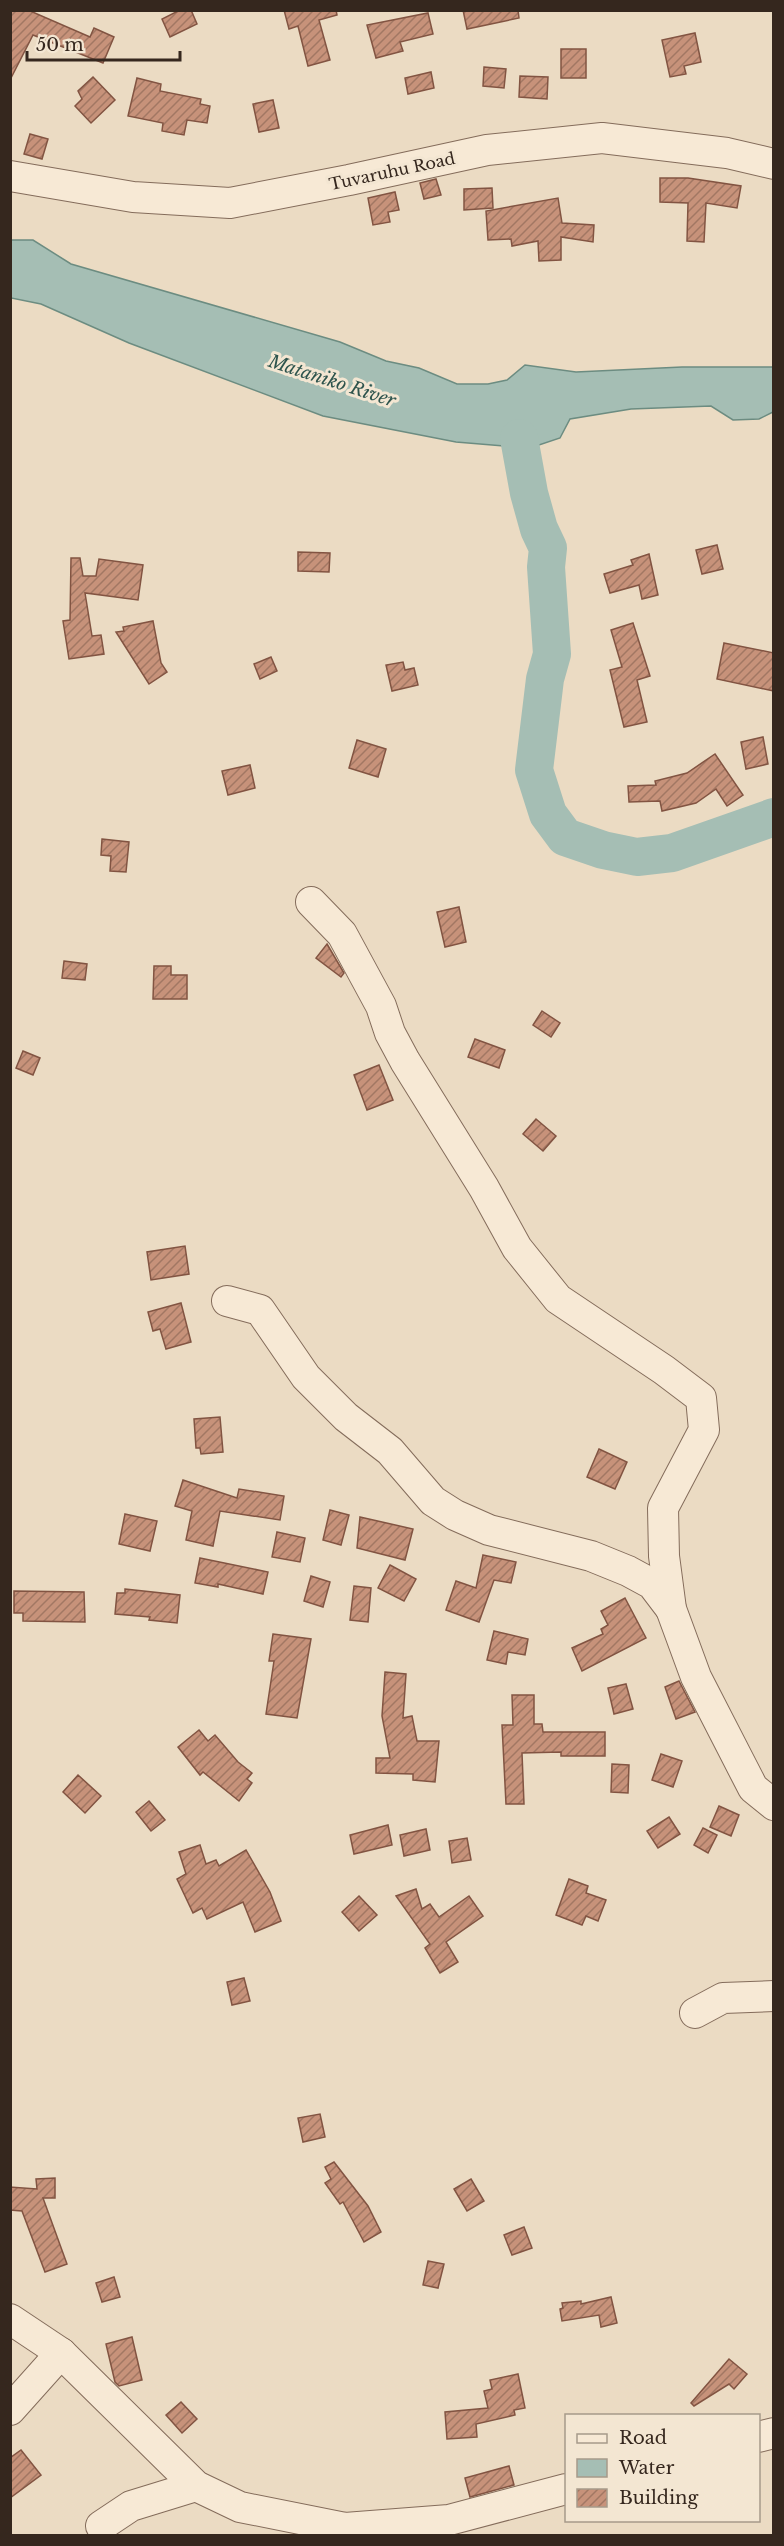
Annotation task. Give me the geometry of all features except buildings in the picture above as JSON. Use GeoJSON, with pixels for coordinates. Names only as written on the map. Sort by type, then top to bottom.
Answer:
{"type":"FeatureCollection","features":[{"type":"Feature","properties":{"kind":"street","name":"Tuvaruhu Road"},"geometry":{"type":"LineString","coordinates":[[10,176],[133,197],[230,203],[488,150],[602,138],[727,153],[774,164]]}},
{"type":"Feature","properties":{"kind":"street"},"geometry":{"type":"LineString","coordinates":[[311,902],[342,934],[381,1006],[390,1033],[405,1061],[484,1188],[517,1248],[558,1299],[664,1370],[701,1398],[704,1430],[663,1508],[664,1556],[671,1609],[696,1677],[753,1788],[774,1805]]}},
{"type":"Feature","properties":{"kind":"street"},"geometry":{"type":"LineString","coordinates":[[227,1301],[261,1310],[306,1377],[346,1417],[390,1451],[434,1501],[455,1515],[489,1530],[591,1556],[628,1571],[652,1584],[671,1609]]}},
{"type":"Feature","properties":{"kind":"street"},"geometry":{"type":"LineString","coordinates":[[695,2013],[723,1998],[774,1996]]}},
{"type":"Feature","properties":{"kind":"street"},"geometry":{"type":"LineString","coordinates":[[10,2319],[61,2353],[196,2486],[240,2507],[345,2528],[449,2520],[565,2490]]}},
{"type":"Feature","properties":{"kind":"street"},"geometry":{"type":"LineString","coordinates":[[10,2410],[61,2353]]}},
{"type":"Feature","properties":{"kind":"street"},"geometry":{"type":"LineString","coordinates":[[101,2526],[131,2506],[196,2486]]}},
{"type":"Feature","properties":{"kind":"water","name":"Mataniko River"},"geometry":{"type":"Polygon","coordinates":[[[11,240],[33,240],[71,264],[340,342],[386,361],[419,368],[457,384],[488,384],[507,380],[525,365],[576,372],[682,367],[773,367],[773,412],[759,419],[733,420],[711,406],[631,409],[570,419],[560,438],[530,448],[456,442],[323,416],[129,343],[41,304],[11,298],[11,240]]]}},
{"type":"Feature","properties":{"kind":"waterway"},"geometry":{"type":"LineString","coordinates":[[519,438],[529,493],[539,529],[548,548],[546,567],[552,654],[545,679],[534,770],[548,814],[565,837],[603,850],[637,857],[672,853],[774,817]]}}]}
